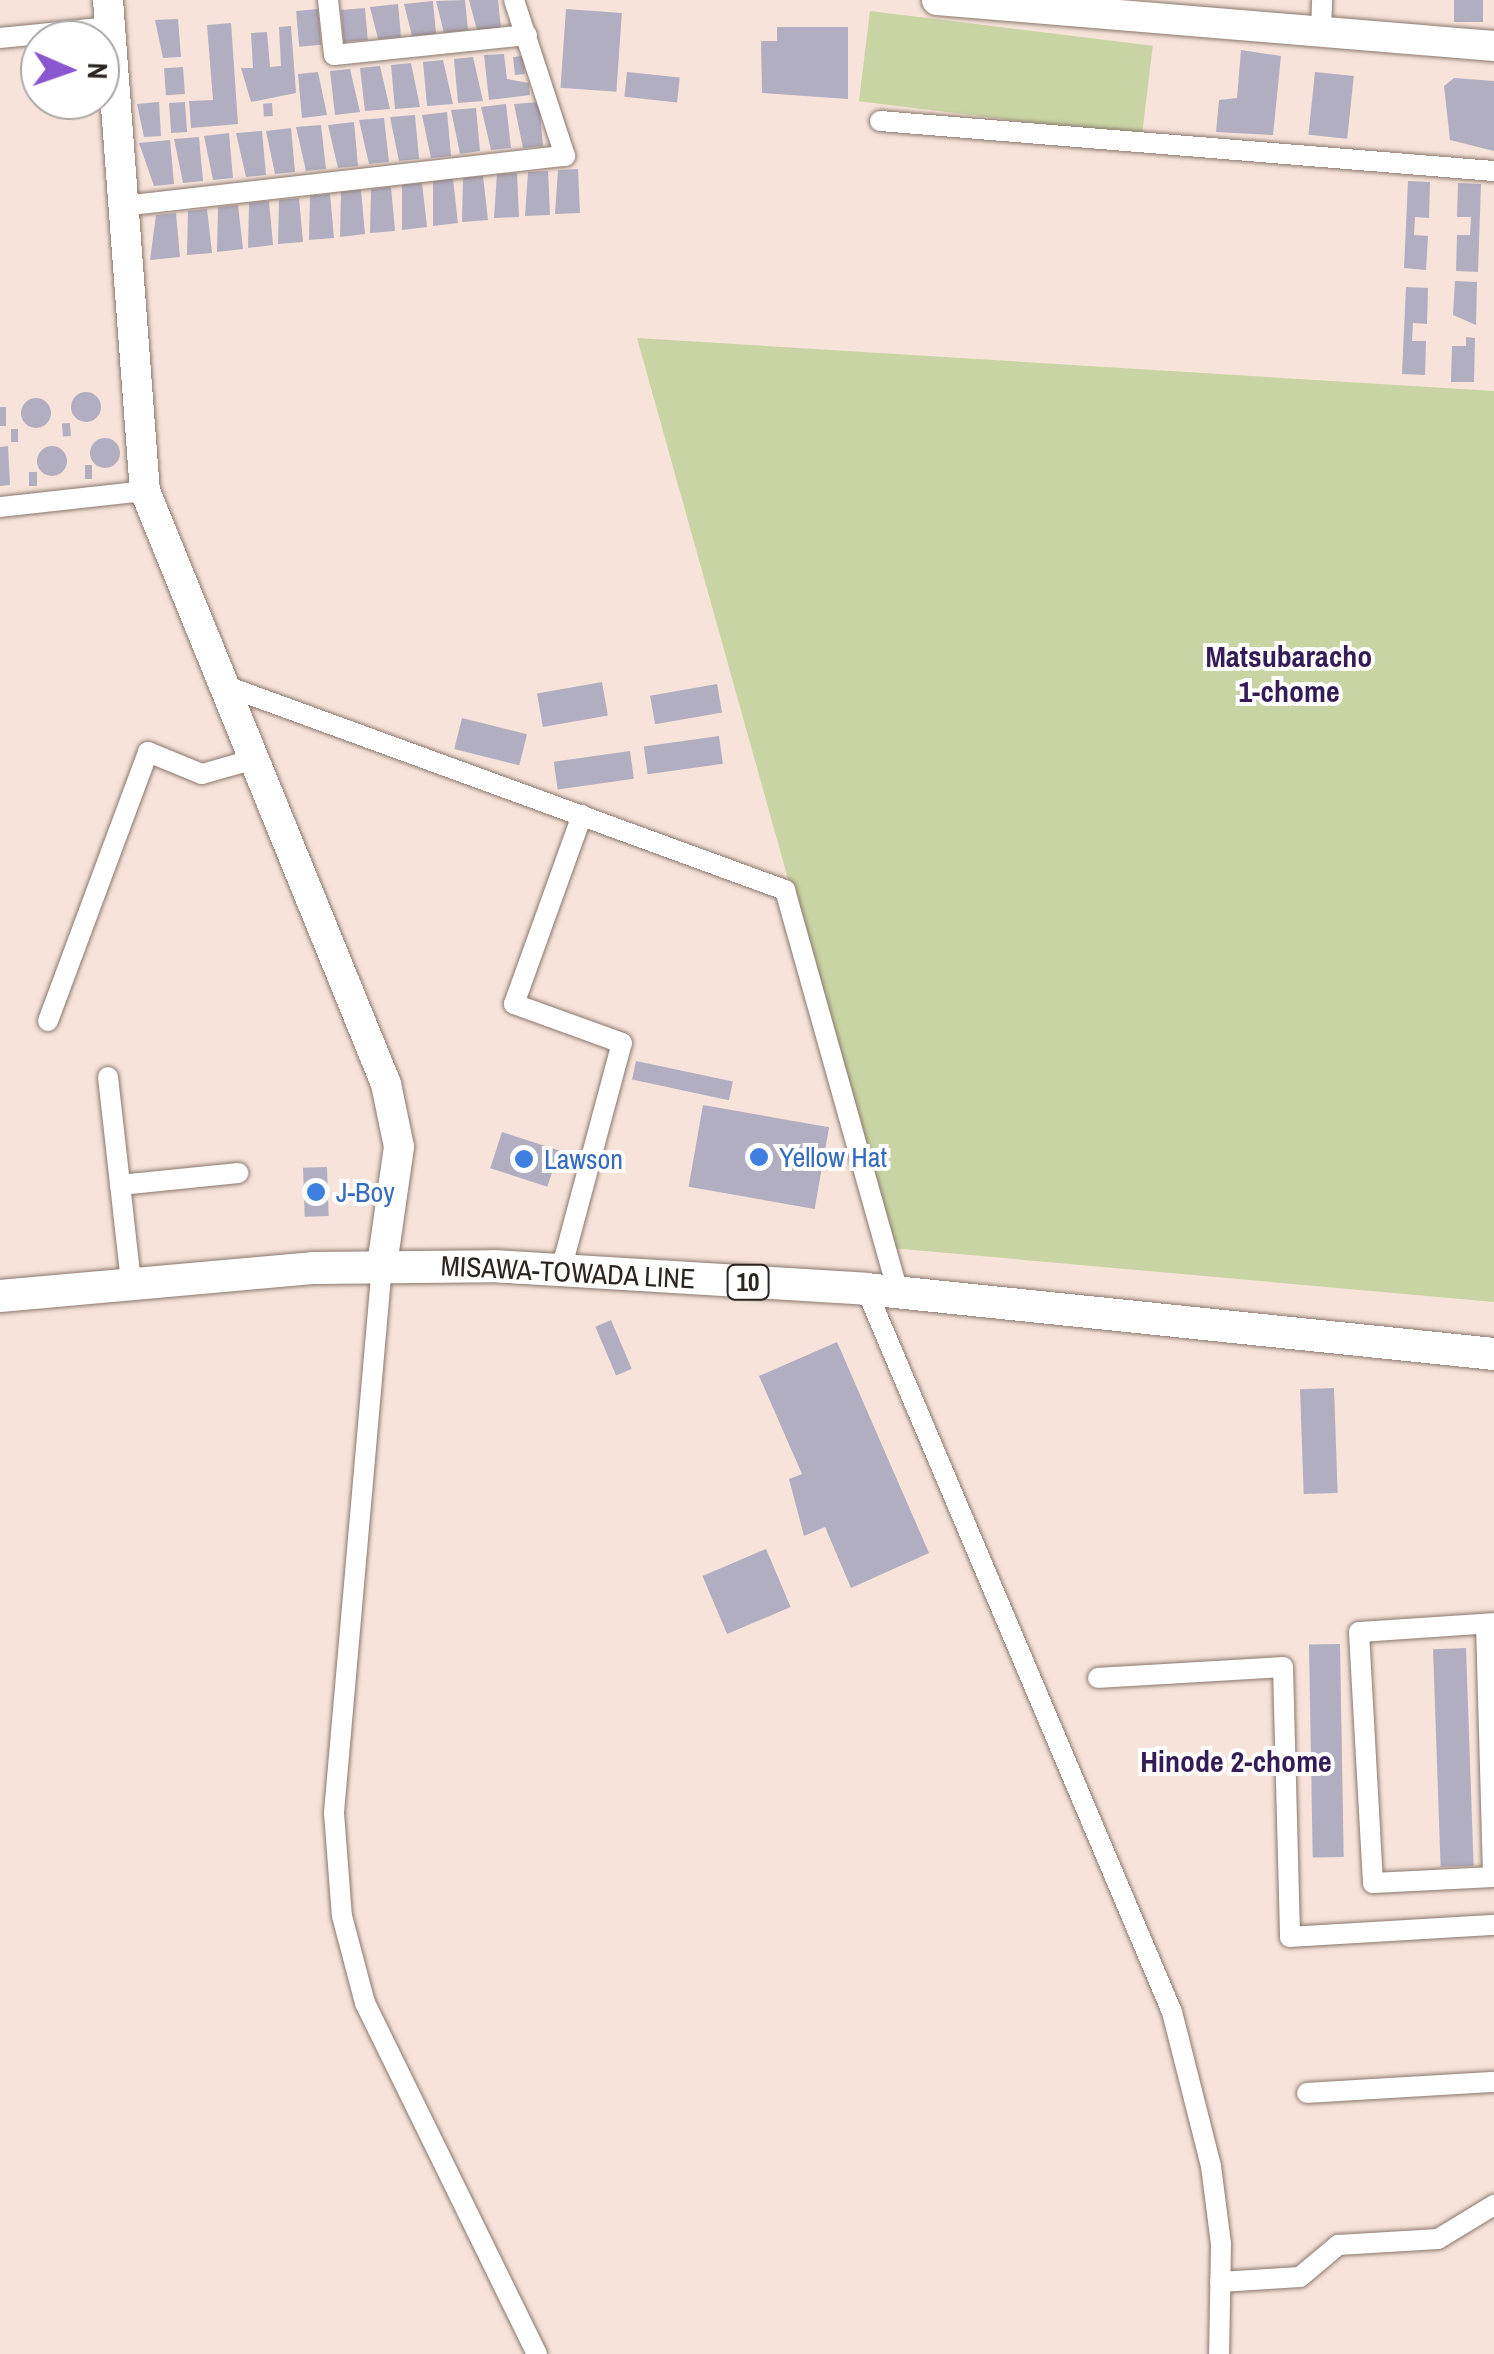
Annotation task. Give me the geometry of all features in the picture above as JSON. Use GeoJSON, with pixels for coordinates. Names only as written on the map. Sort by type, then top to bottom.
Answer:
{"type":"FeatureCollection","features":[{"type":"Feature","properties":{"kind":"main road","name":"MISAWA-TOWADA LINE"},"geometry":{"type":"LineString","coordinates":[[0,1296],[130,1282],[382,1265],[560,1270],[882,1291],[1494,1354]]}},
{"type":"Feature","properties":{"kind":"street"},"geometry":{"type":"LineString","coordinates":[[328,0],[334,55],[527,35]]}},
{"type":"Feature","properties":{"kind":"street"},"geometry":{"type":"LineString","coordinates":[[123,206],[566,156],[514,0]]}},
{"type":"Feature","properties":{"kind":"street"},"geometry":{"type":"LineString","coordinates":[[937,0],[1195,12],[1321,32],[1494,46]]}},
{"type":"Feature","properties":{"kind":"street"},"geometry":{"type":"LineString","coordinates":[[1321,32],[1322,0]]}},
{"type":"Feature","properties":{"kind":"street"},"geometry":{"type":"LineString","coordinates":[[0,38],[109,13],[145,491],[216,683],[386,1084],[400,1147],[382,1265],[334,1814],[342,1916],[366,2003],[537,2354]]}},
{"type":"Feature","properties":{"kind":"street"},"geometry":{"type":"LineString","coordinates":[[880,121],[1494,171]]}},
{"type":"Feature","properties":{"kind":"street"},"geometry":{"type":"LineString","coordinates":[[0,507],[145,491]]}},
{"type":"Feature","properties":{"kind":"street"},"geometry":{"type":"LineString","coordinates":[[216,683],[785,890],[882,1291],[1172,2012],[1211,2166],[1220,2282],[1219,2354]]}},
{"type":"Feature","properties":{"kind":"street"},"geometry":{"type":"LineString","coordinates":[[48,1021],[148,752],[202,774],[248,761]]}},
{"type":"Feature","properties":{"kind":"street"},"geometry":{"type":"LineString","coordinates":[[560,1270],[622,1042],[514,1004],[582,815]]}},
{"type":"Feature","properties":{"kind":"street"},"geometry":{"type":"LineString","coordinates":[[108,1077],[130,1282]]}},
{"type":"Feature","properties":{"kind":"street"},"geometry":{"type":"LineString","coordinates":[[120,1185],[238,1173]]}},
{"type":"Feature","properties":{"kind":"street"},"geometry":{"type":"LineString","coordinates":[[1490,1623],[1493,1877],[1373,1883],[1359,1632],[1490,1623]]}},
{"type":"Feature","properties":{"kind":"street"},"geometry":{"type":"LineString","coordinates":[[1098,1678],[1283,1667],[1290,1937],[1494,1926]]}},
{"type":"Feature","properties":{"kind":"street"},"geometry":{"type":"LineString","coordinates":[[1307,2092],[1494,2082]]}},
{"type":"Feature","properties":{"kind":"street"},"geometry":{"type":"LineString","coordinates":[[1220,2282],[1300,2277],[1338,2245],[1438,2239],[1494,2206]]}},
{"type":"Feature","properties":{"kind":"green space"},"geometry":{"type":"Polygon","coordinates":[[[870,11],[1153,46],[1142,136],[859,101],[870,11]]]}},
{"type":"Feature","properties":{"kind":"green space"},"geometry":{"type":"Polygon","coordinates":[[[637,338],[1494,391],[1494,1302],[891,1248],[637,338]]]}},
{"type":"Feature","properties":{"kind":"building"},"geometry":{"type":"Polygon","coordinates":[[[465,0],[468,30],[444,33],[436,1],[465,0]]]}},
{"type":"Feature","properties":{"kind":"building"},"geometry":{"type":"Polygon","coordinates":[[[469,0],[498,0],[501,28],[477,30],[469,0]]]}},
{"type":"Feature","properties":{"kind":"building"},"geometry":{"type":"Polygon","coordinates":[[[1454,0],[1483,0],[1483,22],[1454,22],[1454,0]]]}},
{"type":"Feature","properties":{"kind":"building"},"geometry":{"type":"Polygon","coordinates":[[[433,1],[436,34],[412,36],[404,4],[433,1]]]}},
{"type":"Feature","properties":{"kind":"building"},"geometry":{"type":"Polygon","coordinates":[[[398,4],[401,37],[378,39],[370,7],[398,4]]]}},
{"type":"Feature","properties":{"kind":"building"},"geometry":{"type":"Polygon","coordinates":[[[365,8],[368,40],[344,42],[341,10],[365,8]]]}},
{"type":"Feature","properties":{"kind":"building"},"geometry":{"type":"Polygon","coordinates":[[[318,9],[321,45],[299,47],[296,11],[318,9]]]}},
{"type":"Feature","properties":{"kind":"building"},"geometry":{"type":"Polygon","coordinates":[[[566,9],[622,13],[616,92],[560,88],[566,9]]]}},
{"type":"Feature","properties":{"kind":"building"},"geometry":{"type":"Polygon","coordinates":[[[178,19],[181,57],[163,58],[155,20],[178,19]]]}},
{"type":"Feature","properties":{"kind":"building"},"geometry":{"type":"Polygon","coordinates":[[[231,23],[238,124],[191,128],[189,101],[213,100],[207,25],[231,23]]]}},
{"type":"Feature","properties":{"kind":"building"},"geometry":{"type":"Polygon","coordinates":[[[291,26],[296,93],[251,102],[241,68],[253,68],[251,33],[267,32],[270,67],[281,66],[279,27],[291,26]]]}},
{"type":"Feature","properties":{"kind":"building"},"geometry":{"type":"Polygon","coordinates":[[[777,27],[848,27],[848,99],[762,93],[761,41],[777,41],[777,27]]]}},
{"type":"Feature","properties":{"kind":"building"},"geometry":{"type":"Polygon","coordinates":[[[1241,50],[1281,56],[1273,135],[1216,132],[1219,100],[1237,98],[1241,50]]]}},
{"type":"Feature","properties":{"kind":"building"},"geometry":{"type":"Polygon","coordinates":[[[504,54],[507,79],[529,83],[530,95],[489,100],[484,55],[504,54]]]}},
{"type":"Feature","properties":{"kind":"building"},"geometry":{"type":"Polygon","coordinates":[[[523,56],[525,74],[515,75],[513,57],[523,56]]]}},
{"type":"Feature","properties":{"kind":"building"},"geometry":{"type":"Polygon","coordinates":[[[473,57],[483,101],[458,103],[454,59],[473,57]]]}},
{"type":"Feature","properties":{"kind":"building"},"geometry":{"type":"Polygon","coordinates":[[[443,60],[453,104],[427,106],[423,62],[443,60]]]}},
{"type":"Feature","properties":{"kind":"building"},"geometry":{"type":"Polygon","coordinates":[[[411,63],[420,107],[395,109],[391,65],[411,63]]]}},
{"type":"Feature","properties":{"kind":"building"},"geometry":{"type":"Polygon","coordinates":[[[380,66],[390,109],[365,111],[360,68],[380,66]]]}},
{"type":"Feature","properties":{"kind":"building"},"geometry":{"type":"Polygon","coordinates":[[[183,67],[185,94],[166,95],[164,68],[183,67]]]}},
{"type":"Feature","properties":{"kind":"building"},"geometry":{"type":"Polygon","coordinates":[[[350,69],[360,112],[335,115],[330,71],[350,69]]]}},
{"type":"Feature","properties":{"kind":"building"},"geometry":{"type":"Polygon","coordinates":[[[318,72],[327,115],[302,118],[298,74],[318,72]]]}},
{"type":"Feature","properties":{"kind":"building"},"geometry":{"type":"Polygon","coordinates":[[[627,72],[680,78],[677,102],[624,97],[627,72]]]}},
{"type":"Feature","properties":{"kind":"building"},"geometry":{"type":"Polygon","coordinates":[[[1315,72],[1354,76],[1347,139],[1308,135],[1315,72]]]}},
{"type":"Feature","properties":{"kind":"building"},"geometry":{"type":"Polygon","coordinates":[[[1454,78],[1494,81],[1494,151],[1450,140],[1444,86],[1454,78]]]}},
{"type":"Feature","properties":{"kind":"building"},"geometry":{"type":"Polygon","coordinates":[[[159,102],[161,136],[144,137],[137,104],[159,102]]]}},
{"type":"Feature","properties":{"kind":"building"},"geometry":{"type":"Polygon","coordinates":[[[185,102],[187,132],[171,133],[169,103],[185,102]]]}},
{"type":"Feature","properties":{"kind":"building"},"geometry":{"type":"Polygon","coordinates":[[[539,102],[543,146],[523,148],[514,104],[539,102]]]}},
{"type":"Feature","properties":{"kind":"building"},"geometry":{"type":"Polygon","coordinates":[[[272,103],[273,116],[264,117],[263,104],[272,103]]]}},
{"type":"Feature","properties":{"kind":"building"},"geometry":{"type":"Polygon","coordinates":[[[506,104],[511,148],[491,150],[481,107],[506,104]]]}},
{"type":"Feature","properties":{"kind":"building"},"geometry":{"type":"Polygon","coordinates":[[[476,108],[480,151],[460,154],[451,110],[476,108]]]}},
{"type":"Feature","properties":{"kind":"building"},"geometry":{"type":"Polygon","coordinates":[[[447,112],[451,156],[431,158],[422,115],[447,112]]]}},
{"type":"Feature","properties":{"kind":"building"},"geometry":{"type":"Polygon","coordinates":[[[415,115],[419,159],[399,161],[390,117],[415,115]]]}},
{"type":"Feature","properties":{"kind":"building"},"geometry":{"type":"Polygon","coordinates":[[[384,118],[389,162],[369,164],[359,120],[384,118]]]}},
{"type":"Feature","properties":{"kind":"building"},"geometry":{"type":"Polygon","coordinates":[[[354,122],[358,166],[338,168],[328,125],[354,122]]]}},
{"type":"Feature","properties":{"kind":"building"},"geometry":{"type":"Polygon","coordinates":[[[321,125],[326,169],[306,171],[296,127],[321,125]]]}},
{"type":"Feature","properties":{"kind":"building"},"geometry":{"type":"Polygon","coordinates":[[[291,128],[295,172],[275,174],[266,131],[291,128]]]}},
{"type":"Feature","properties":{"kind":"building"},"geometry":{"type":"Polygon","coordinates":[[[262,131],[266,175],[246,177],[236,133],[262,131]]]}},
{"type":"Feature","properties":{"kind":"building"},"geometry":{"type":"Polygon","coordinates":[[[229,133],[233,178],[213,180],[204,136],[229,133]]]}},
{"type":"Feature","properties":{"kind":"building"},"geometry":{"type":"Polygon","coordinates":[[[199,137],[203,181],[183,183],[174,139],[199,137]]]}},
{"type":"Feature","properties":{"kind":"building"},"geometry":{"type":"Polygon","coordinates":[[[170,140],[174,184],[154,186],[139,143],[170,140]]]}},
{"type":"Feature","properties":{"kind":"building"},"geometry":{"type":"Polygon","coordinates":[[[578,169],[580,213],[555,214],[558,170],[578,169]]]}},
{"type":"Feature","properties":{"kind":"building"},"geometry":{"type":"Polygon","coordinates":[[[548,171],[550,215],[525,216],[528,172],[548,171]]]}},
{"type":"Feature","properties":{"kind":"building"},"geometry":{"type":"Polygon","coordinates":[[[517,173],[519,217],[494,218],[497,174],[517,173]]]}},
{"type":"Feature","properties":{"kind":"building"},"geometry":{"type":"Polygon","coordinates":[[[483,176],[488,220],[462,222],[463,178],[483,176]]]}},
{"type":"Feature","properties":{"kind":"building"},"geometry":{"type":"Polygon","coordinates":[[[453,179],[458,223],[433,226],[433,181],[453,179]]]}},
{"type":"Feature","properties":{"kind":"building"},"geometry":{"type":"Polygon","coordinates":[[[1408,181],[1430,182],[1429,218],[1415,217],[1414,235],[1428,236],[1426,270],[1404,268],[1408,181]]]}},
{"type":"Feature","properties":{"kind":"building"},"geometry":{"type":"Polygon","coordinates":[[[422,183],[427,227],[402,230],[402,185],[422,183]]]}},
{"type":"Feature","properties":{"kind":"building"},"geometry":{"type":"Polygon","coordinates":[[[1458,183],[1481,184],[1478,272],[1456,271],[1457,235],[1470,235],[1471,217],[1457,217],[1458,183]]]}},
{"type":"Feature","properties":{"kind":"building"},"geometry":{"type":"Polygon","coordinates":[[[391,187],[395,231],[370,233],[371,189],[391,187]]]}},
{"type":"Feature","properties":{"kind":"building"},"geometry":{"type":"Polygon","coordinates":[[[361,190],[365,234],[340,237],[341,192],[361,190]]]}},
{"type":"Feature","properties":{"kind":"building"},"geometry":{"type":"Polygon","coordinates":[[[330,194],[334,238],[309,240],[310,196],[330,194]]]}},
{"type":"Feature","properties":{"kind":"building"},"geometry":{"type":"Polygon","coordinates":[[[299,198],[303,242],[278,244],[279,200],[299,198]]]}},
{"type":"Feature","properties":{"kind":"building"},"geometry":{"type":"Polygon","coordinates":[[[269,201],[273,245],[248,248],[249,203],[269,201]]]}},
{"type":"Feature","properties":{"kind":"building"},"geometry":{"type":"Polygon","coordinates":[[[238,205],[243,249],[217,252],[218,207],[238,205]]]}},
{"type":"Feature","properties":{"kind":"building"},"geometry":{"type":"Polygon","coordinates":[[[207,209],[212,253],[187,255],[188,211],[207,209]]]}},
{"type":"Feature","properties":{"kind":"building"},"geometry":{"type":"Polygon","coordinates":[[[176,213],[180,257],[150,260],[156,215],[176,213]]]}},
{"type":"Feature","properties":{"kind":"building"},"geometry":{"type":"Polygon","coordinates":[[[1455,281],[1477,282],[1476,325],[1453,315],[1455,281]]]}},
{"type":"Feature","properties":{"kind":"building"},"geometry":{"type":"Polygon","coordinates":[[[1406,287],[1428,288],[1427,324],[1413,323],[1412,341],[1426,341],[1425,375],[1402,374],[1406,287]]]}},
{"type":"Feature","properties":{"kind":"building"},"geometry":{"type":"Polygon","coordinates":[[[1466,337],[1475,338],[1474,382],[1451,382],[1452,346],[1466,346],[1466,337]]]}},
{"type":"Feature","properties":{"kind":"building"},"geometry":{"type":"Polygon","coordinates":[[[86,392],[97,396],[101,407],[97,418],[86,422],[75,418],[71,407],[75,396],[86,392]]]}},
{"type":"Feature","properties":{"kind":"building"},"geometry":{"type":"Polygon","coordinates":[[[36,398],[47,402],[51,413],[47,424],[36,428],[25,424],[21,413],[25,402],[36,398]]]}},
{"type":"Feature","properties":{"kind":"building"},"geometry":{"type":"Polygon","coordinates":[[[0,407],[6,407],[6,426],[0,426],[0,407]]]}},
{"type":"Feature","properties":{"kind":"building"},"geometry":{"type":"Polygon","coordinates":[[[70,423],[71,436],[63,437],[62,424],[70,423]]]}},
{"type":"Feature","properties":{"kind":"building"},"geometry":{"type":"Polygon","coordinates":[[[11,429],[18,429],[18,442],[11,442],[11,429]]]}},
{"type":"Feature","properties":{"kind":"building"},"geometry":{"type":"Polygon","coordinates":[[[105,438],[116,442],[120,453],[116,464],[105,468],[94,464],[90,453],[94,442],[105,438]]]}},
{"type":"Feature","properties":{"kind":"building"},"geometry":{"type":"Polygon","coordinates":[[[8,446],[10,485],[0,486],[0,447],[8,446]]]}},
{"type":"Feature","properties":{"kind":"building"},"geometry":{"type":"Polygon","coordinates":[[[52,446],[63,450],[67,461],[63,472],[52,476],[41,472],[37,461],[41,450],[52,446]]]}},
{"type":"Feature","properties":{"kind":"building"},"geometry":{"type":"Polygon","coordinates":[[[85,465],[92,465],[92,479],[85,479],[85,465]]]}},
{"type":"Feature","properties":{"kind":"building"},"geometry":{"type":"Polygon","coordinates":[[[29,472],[37,472],[37,486],[29,486],[29,472]]]}},
{"type":"Feature","properties":{"kind":"building"},"geometry":{"type":"Polygon","coordinates":[[[602,682],[608,715],[543,727],[537,693],[602,682]]]}},
{"type":"Feature","properties":{"kind":"building"},"geometry":{"type":"Polygon","coordinates":[[[717,684],[722,713],[655,724],[650,696],[717,684]]]}},
{"type":"Feature","properties":{"kind":"building"},"geometry":{"type":"Polygon","coordinates":[[[462,718],[527,734],[519,765],[454,749],[462,718]]]}},
{"type":"Feature","properties":{"kind":"building"},"geometry":{"type":"Polygon","coordinates":[[[719,736],[723,764],[648,774],[644,747],[719,736]]]}},
{"type":"Feature","properties":{"kind":"building"},"geometry":{"type":"Polygon","coordinates":[[[630,751],[634,779],[558,789],[554,762],[630,751]]]}},
{"type":"Feature","properties":{"kind":"building"},"geometry":{"type":"Polygon","coordinates":[[[636,1061],[733,1082],[729,1100],[632,1080],[636,1061]]]}},
{"type":"Feature","properties":{"kind":"building","name":"Yellow Hat"},"geometry":{"type":"Polygon","coordinates":[[[703,1105],[829,1127],[815,1209],[689,1187],[703,1105]]]}},
{"type":"Feature","properties":{"kind":"building","name":"Lawson"},"geometry":{"type":"Polygon","coordinates":[[[502,1132],[559,1151],[547,1187],[490,1168],[502,1132]]]}},
{"type":"Feature","properties":{"kind":"building","name":"J-Boy"},"geometry":{"type":"Polygon","coordinates":[[[327,1167],[329,1216],[305,1217],[303,1168],[327,1167]]]}},
{"type":"Feature","properties":{"kind":"building"},"geometry":{"type":"Polygon","coordinates":[[[611,1320],[632,1369],[616,1375],[595,1327],[611,1320]]]}},
{"type":"Feature","properties":{"kind":"building"},"geometry":{"type":"Polygon","coordinates":[[[837,1342],[929,1553],[851,1588],[825,1527],[804,1536],[789,1479],[802,1474],[759,1376],[837,1342]]]}},
{"type":"Feature","properties":{"kind":"building"},"geometry":{"type":"Polygon","coordinates":[[[1334,1388],[1338,1493],[1304,1494],[1300,1389],[1334,1388]]]}},
{"type":"Feature","properties":{"kind":"building"},"geometry":{"type":"Polygon","coordinates":[[[766,1549],[791,1607],[727,1634],[702,1576],[766,1549]]]}},
{"type":"Feature","properties":{"kind":"building"},"geometry":{"type":"Polygon","coordinates":[[[1340,1644],[1344,1857],[1313,1858],[1309,1645],[1340,1644]]]}},
{"type":"Feature","properties":{"kind":"building"},"geometry":{"type":"Polygon","coordinates":[[[1466,1648],[1474,1866],[1441,1867],[1433,1649],[1466,1648]]]}},
{"type":"Feature","properties":{"kind":"place","name":"Yellow Hat"},"geometry":{"type":"Point","coordinates":[759,1157]}},
{"type":"Feature","properties":{"kind":"place","name":"Lawson"},"geometry":{"type":"Point","coordinates":[524,1159]}},
{"type":"Feature","properties":{"kind":"place","name":"J-Boy"},"geometry":{"type":"Point","coordinates":[316,1192]}},
{"type":"Feature","properties":{"kind":"district","name":"Matsubaracho 1-chome"},"geometry":{"type":"Point","coordinates":[1289,673]}},
{"type":"Feature","properties":{"kind":"district","name":"Hinode 2-chome"},"geometry":{"type":"Point","coordinates":[1236,1761]}}]}
